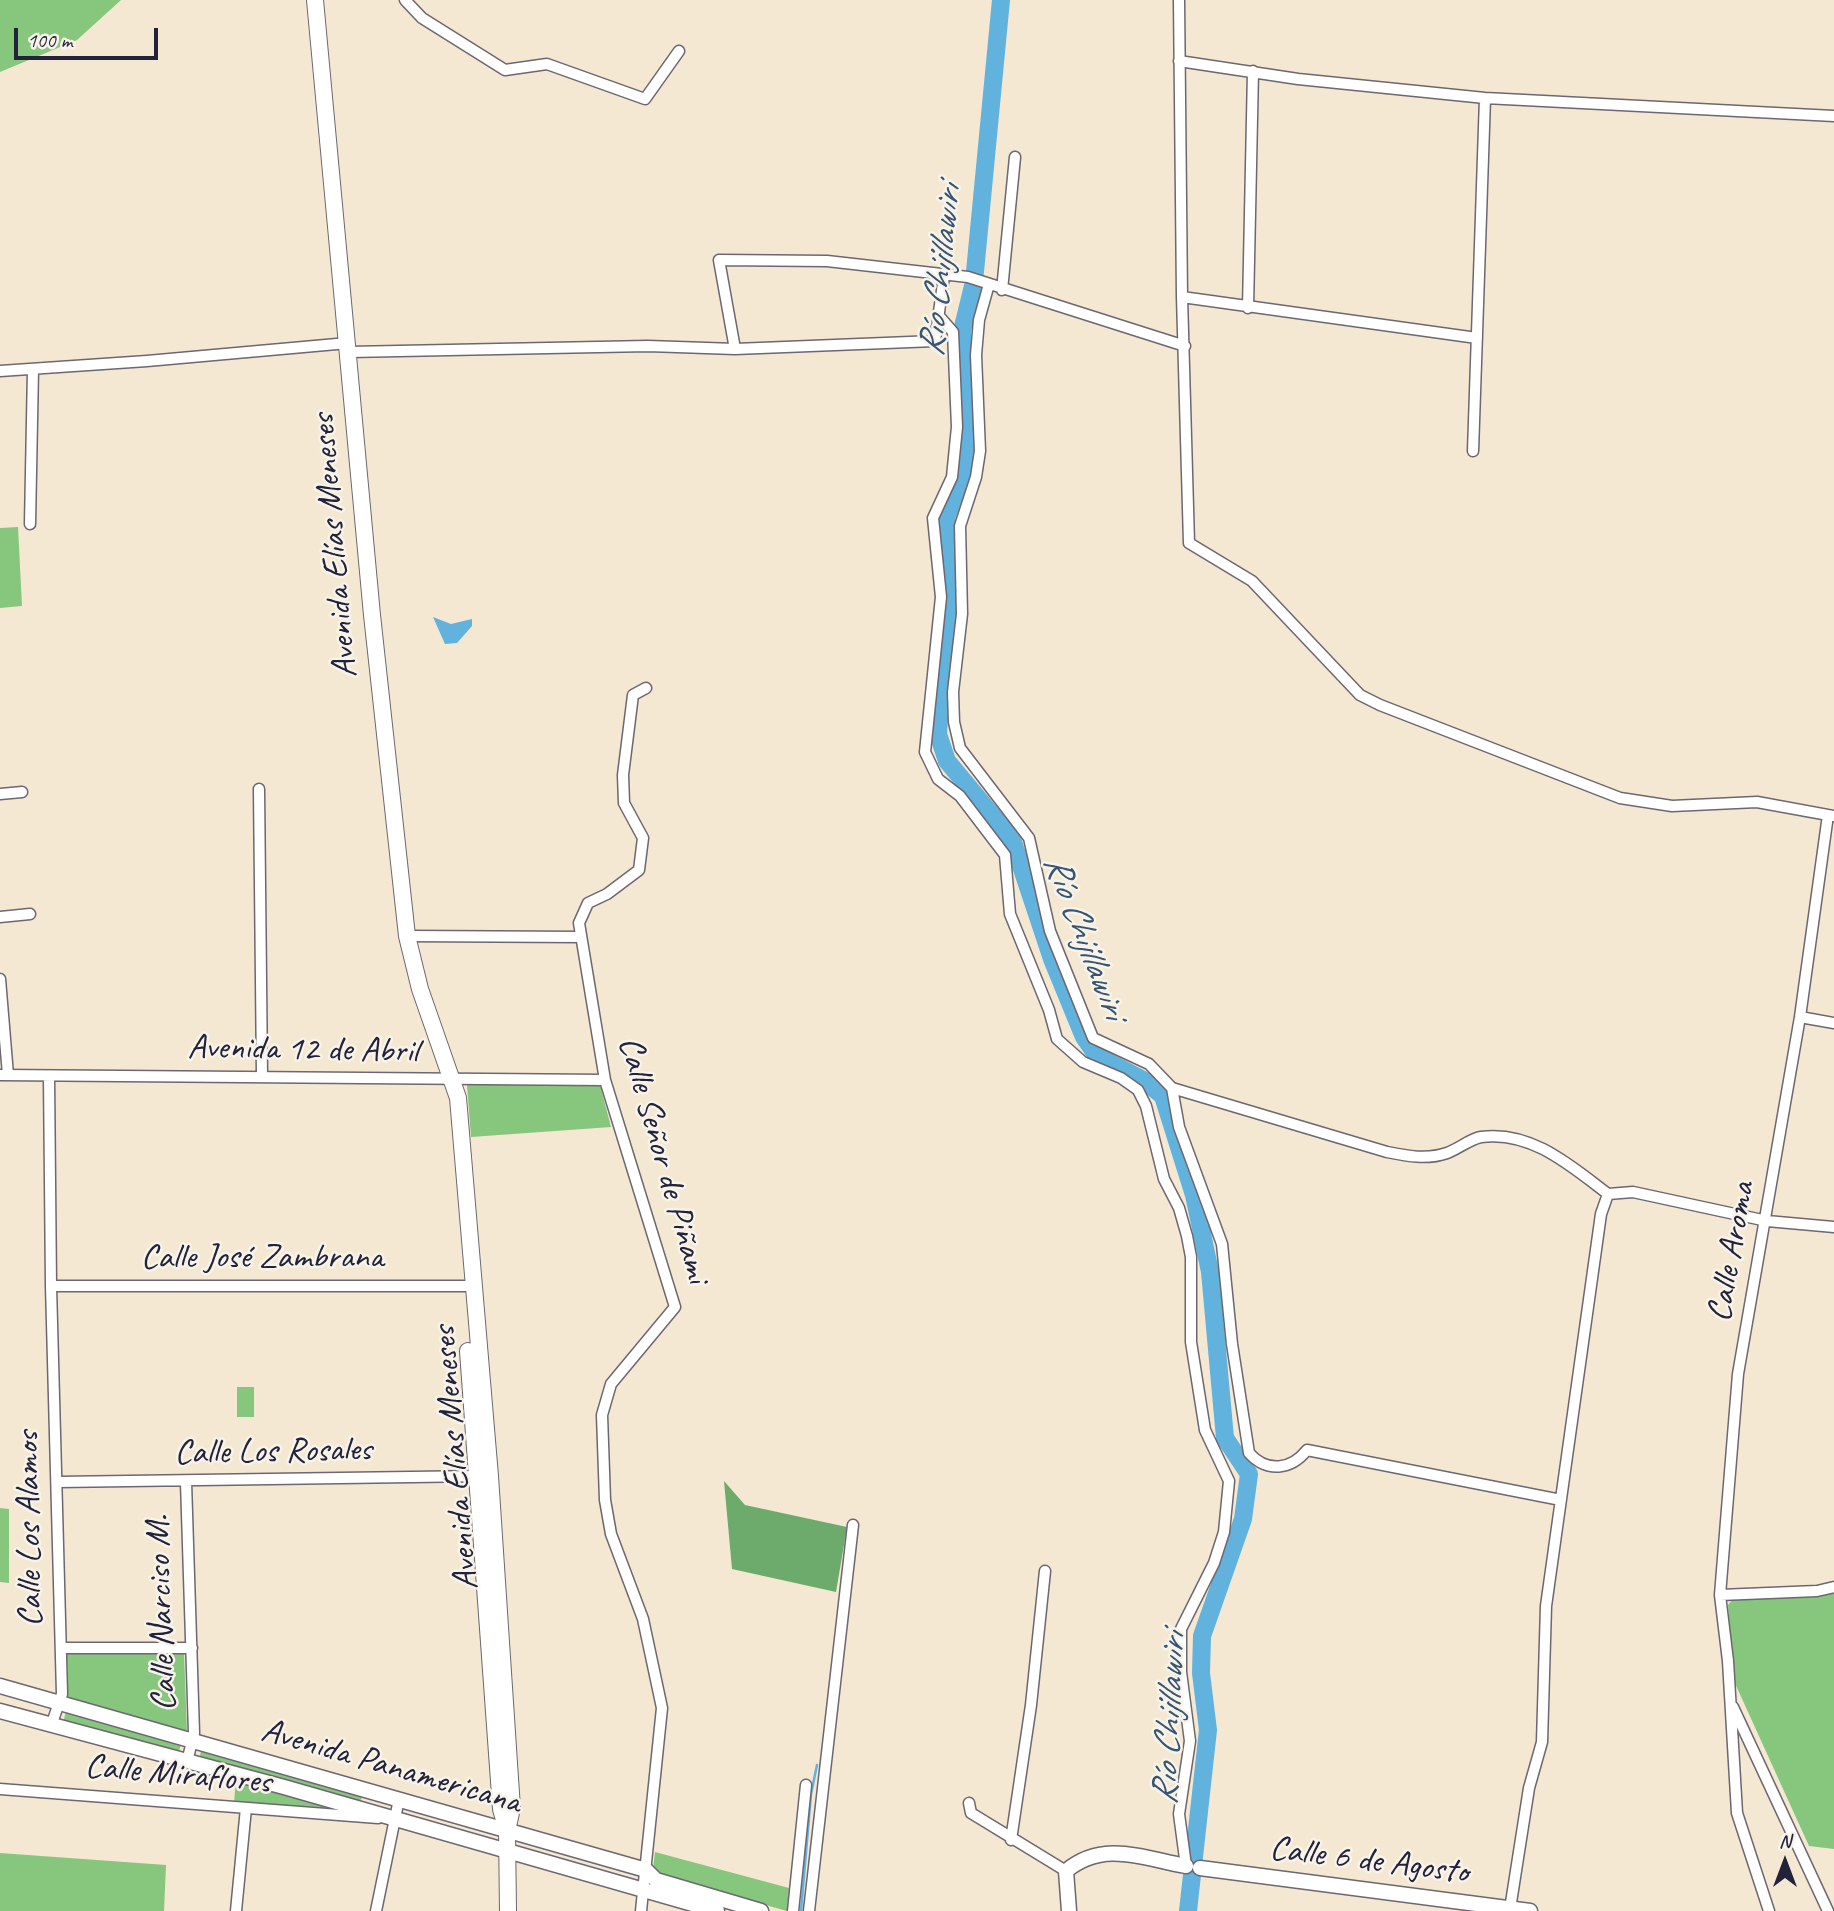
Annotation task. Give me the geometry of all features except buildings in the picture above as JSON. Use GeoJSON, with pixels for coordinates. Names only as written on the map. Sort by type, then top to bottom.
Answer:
{"type":"FeatureCollection","features":[{"type":"Feature","properties":{"kind":"main road","name":"Avenida Elías Meneses"},"geometry":{"type":"LineString","coordinates":[[315,0],[372,615],[407,936],[451,1080],[448,1095],[469,1286],[484,1476],[501,1809],[507,1831],[508,1911]]}},
{"type":"Feature","properties":{"kind":"main road","name":"Avenida Panamericana"},"geometry":{"type":"LineString","coordinates":[[0,1686],[646,1870],[656,1880],[761,1911]]}},
{"type":"Feature","properties":{"kind":"main road","name":"Avenida Panamericana"},"geometry":{"type":"LineString","coordinates":[[0,1712],[394,1819],[717,1911]]}},
{"type":"Feature","properties":{"kind":"main road","name":"Calle 6 de Agosto"},"geometry":{"type":"LineString","coordinates":[[1066,1871],[1080,1860],[1101,1852],[1457,1907],[1530,1911]]}},
{"type":"Feature","properties":{"kind":"main road"},"geometry":{"type":"LineString","coordinates":[[1066,1871],[1069,1911]]}},
{"type":"Feature","properties":{"kind":"street"},"geometry":{"type":"LineString","coordinates":[[405,0],[422,18],[505,70],[547,64],[645,99],[679,51]]}},
{"type":"Feature","properties":{"kind":"street"},"geometry":{"type":"LineString","coordinates":[[1179,0],[1182,297],[1189,543],[1252,581],[1360,695],[1620,798],[1672,806],[1757,802],[1831,816]]}},
{"type":"Feature","properties":{"kind":"street"},"geometry":{"type":"LineString","coordinates":[[1179,61],[1298,79],[1485,99],[1834,116]]}},
{"type":"Feature","properties":{"kind":"street"},"geometry":{"type":"LineString","coordinates":[[1248,308],[1253,71]]}},
{"type":"Feature","properties":{"kind":"street"},"geometry":{"type":"LineString","coordinates":[[1474,451],[1485,99]]}},
{"type":"Feature","properties":{"kind":"street"},"geometry":{"type":"LineString","coordinates":[[1002,290],[1015,157]]}},
{"type":"Feature","properties":{"kind":"street"},"geometry":{"type":"LineString","coordinates":[[735,349],[719,260],[827,261],[968,277],[1185,346]]}},
{"type":"Feature","properties":{"kind":"street"},"geometry":{"type":"LineString","coordinates":[[0,370],[349,347],[648,346],[735,349],[935,341],[944,276]]}},
{"type":"Feature","properties":{"kind":"street"},"geometry":{"type":"LineString","coordinates":[[986,283],[976,355],[980,451],[976,477],[960,526],[962,614],[953,692],[954,722],[960,748],[1029,838],[1037,862],[1050,931],[1093,1038],[1149,1064],[1171,1088],[1179,1127],[1222,1244],[1232,1344],[1249,1453],[1258,1463],[1273,1467],[1287,1466],[1307,1450],[1561,1500]]}},
{"type":"Feature","properties":{"kind":"street"},"geometry":{"type":"LineString","coordinates":[[1182,297],[1477,338]]}},
{"type":"Feature","properties":{"kind":"street"},"geometry":{"type":"LineString","coordinates":[[939,316],[953,332],[957,426],[952,477],[933,518],[941,597],[925,752],[938,779],[960,796],[1005,855],[1010,914],[1049,1010],[1057,1039],[1083,1062],[1121,1078],[1138,1090],[1146,1106],[1164,1179],[1179,1208],[1188,1236],[1191,1257],[1191,1342],[1205,1430],[1229,1481],[1224,1532],[1214,1563],[1181,1629],[1181,1672],[1190,1741],[1178,1814],[1193,1867]]}},
{"type":"Feature","properties":{"kind":"street"},"geometry":{"type":"LineString","coordinates":[[30,524],[33,369]]}},
{"type":"Feature","properties":{"kind":"street","name":"Calle Señor de Piñami"},"geometry":{"type":"LineString","coordinates":[[641,1911],[662,1708],[643,1619],[611,1534],[605,1500],[602,1415],[611,1384],[675,1307],[605,1080],[579,923],[588,903],[607,894],[639,870],[643,838],[624,803],[623,775],[633,695],[646,688]]}},
{"type":"Feature","properties":{"kind":"street"},"geometry":{"type":"LineString","coordinates":[[259,789],[262,1076]]}},
{"type":"Feature","properties":{"kind":"street"},"geometry":{"type":"LineString","coordinates":[[0,794],[22,792]]}},
{"type":"Feature","properties":{"kind":"street","name":"Calle Aroma"},"geometry":{"type":"LineString","coordinates":[[1769,1911],[1738,1813],[1720,1595],[1738,1374],[1767,1221],[1831,816]]}},
{"type":"Feature","properties":{"kind":"street"},"geometry":{"type":"LineString","coordinates":[[0,917],[30,914]]}},
{"type":"Feature","properties":{"kind":"street"},"geometry":{"type":"LineString","coordinates":[[407,936],[581,937]]}},
{"type":"Feature","properties":{"kind":"street"},"geometry":{"type":"LineString","coordinates":[[0,979],[4,1075]]}},
{"type":"Feature","properties":{"kind":"street"},"geometry":{"type":"LineString","coordinates":[[1800,1017],[1834,1023]]}},
{"type":"Feature","properties":{"kind":"street","name":"Avenida 12 de Abril"},"geometry":{"type":"LineString","coordinates":[[4,1075],[605,1080]]}},
{"type":"Feature","properties":{"kind":"street","name":"Calle Los Alamos"},"geometry":{"type":"LineString","coordinates":[[49,1076],[51,1286],[62,1695],[51,1726]]}},
{"type":"Feature","properties":{"kind":"street"},"geometry":{"type":"LineString","coordinates":[[1171,1088],[1387,1152],[1417,1157],[1446,1154],[1480,1137],[1510,1139],[1551,1150],[1608,1194],[1633,1192],[1767,1221],[1834,1227]]}},
{"type":"Feature","properties":{"kind":"street"},"geometry":{"type":"LineString","coordinates":[[1510,1909],[1529,1788],[1542,1742],[1546,1606],[1601,1214],[1608,1194]]}},
{"type":"Feature","properties":{"kind":"street","name":"Calle José Zambrana"},"geometry":{"type":"LineString","coordinates":[[51,1286],[469,1286]]}},
{"type":"Feature","properties":{"kind":"street","name":"Calle Los Rosales"},"geometry":{"type":"LineString","coordinates":[[58,1482],[484,1476]]}},
{"type":"Feature","properties":{"kind":"street","name":"Calle Narciso M."},"geometry":{"type":"LineString","coordinates":[[186,1482],[192,1648],[192,1741],[187,1762]]}},
{"type":"Feature","properties":{"kind":"street"},"geometry":{"type":"LineString","coordinates":[[809,1911],[853,1525]]}},
{"type":"Feature","properties":{"kind":"street"},"geometry":{"type":"LineString","coordinates":[[1011,1840],[1031,1705],[1045,1571]]}},
{"type":"Feature","properties":{"kind":"street"},"geometry":{"type":"LineString","coordinates":[[1720,1595],[1817,1591],[1834,1587]]}},
{"type":"Feature","properties":{"kind":"street"},"geometry":{"type":"LineString","coordinates":[[61,1648],[192,1648]]}},
{"type":"Feature","properties":{"kind":"street"},"geometry":{"type":"LineString","coordinates":[[1730,1701],[1828,1911]]}},
{"type":"Feature","properties":{"kind":"street"},"geometry":{"type":"LineString","coordinates":[[793,1911],[806,1784]]}},
{"type":"Feature","properties":{"kind":"street","name":"Calle Miraflores"},"geometry":{"type":"LineString","coordinates":[[0,1789],[394,1819]]}},
{"type":"Feature","properties":{"kind":"street"},"geometry":{"type":"LineString","coordinates":[[376,1911],[399,1799]]}},
{"type":"Feature","properties":{"kind":"street"},"geometry":{"type":"LineString","coordinates":[[969,1802],[971,1813],[1011,1840],[1066,1871]]}},
{"type":"Feature","properties":{"kind":"street"},"geometry":{"type":"LineString","coordinates":[[236,1911],[246,1808]]}},
{"type":"Feature","properties":{"kind":"green space"},"geometry":{"type":"Polygon","coordinates":[[[0,0],[121,0],[77,40],[0,72],[0,0]]]}},
{"type":"Feature","properties":{"kind":"green space"},"geometry":{"type":"Polygon","coordinates":[[[18,527],[22,606],[0,608],[0,528],[18,527]]]}},
{"type":"Feature","properties":{"kind":"green space"},"geometry":{"type":"Polygon","coordinates":[[[467,1085],[600,1085],[611,1127],[471,1137],[467,1085]]]}},
{"type":"Feature","properties":{"kind":"green space"},"geometry":{"type":"Polygon","coordinates":[[[237,1387],[254,1387],[254,1417],[237,1417],[237,1387]]]}},
{"type":"Feature","properties":{"kind":"green space"},"geometry":{"type":"Polygon","coordinates":[[[724,1481],[745,1505],[847,1527],[836,1592],[732,1569],[724,1481]]]}},
{"type":"Feature","properties":{"kind":"green space"},"geometry":{"type":"Polygon","coordinates":[[[0,1508],[9,1509],[9,1583],[0,1582],[0,1508]]]}},
{"type":"Feature","properties":{"kind":"green space"},"geometry":{"type":"Polygon","coordinates":[[[1834,1593],[1834,1849],[1809,1846],[1733,1679],[1728,1605],[1734,1598],[1817,1597],[1834,1593]]]}},
{"type":"Feature","properties":{"kind":"green space"},"geometry":{"type":"Polygon","coordinates":[[[67,1653],[184,1653],[187,1732],[68,1699],[67,1653]]]}},
{"type":"Feature","properties":{"kind":"green space"},"geometry":{"type":"Polygon","coordinates":[[[66,1711],[181,1744],[178,1756],[63,1723],[66,1711]]]}},
{"type":"Feature","properties":{"kind":"green space"},"geometry":{"type":"Polygon","coordinates":[[[201,1751],[363,1795],[360,1802],[199,1760],[201,1751]]]}},
{"type":"Feature","properties":{"kind":"green space"},"geometry":{"type":"Polygon","coordinates":[[[236,1780],[328,1803],[327,1810],[234,1803],[236,1780]]]}},
{"type":"Feature","properties":{"kind":"green space"},"geometry":{"type":"Polygon","coordinates":[[[655,1852],[789,1888],[787,1911],[660,1875],[653,1869],[655,1852]]]}},
{"type":"Feature","properties":{"kind":"green space"},"geometry":{"type":"Polygon","coordinates":[[[0,1853],[166,1865],[164,1911],[0,1911],[0,1853]]]}},
{"type":"Feature","properties":{"kind":"water"},"geometry":{"type":"Polygon","coordinates":[[[433,617],[451,624],[472,619],[472,626],[457,643],[445,644],[433,617]]]}},
{"type":"Feature","properties":{"kind":"waterway","name":"Río Chijllawiri"},"geometry":{"type":"LineString","coordinates":[[1001,0],[974,282],[962,331],[968,459],[946,518],[954,617],[942,675],[938,734],[947,761],[1012,839],[1052,959],[1084,1037],[1097,1056],[1145,1081],[1163,1096],[1194,1195],[1210,1272],[1225,1438],[1249,1474],[1243,1519],[1202,1636],[1201,1673],[1208,1730],[1188,1911]]}},
{"type":"Feature","properties":{"kind":"waterway"},"geometry":{"type":"LineString","coordinates":[[801,1911],[811,1794],[817,1765]]}}]}
